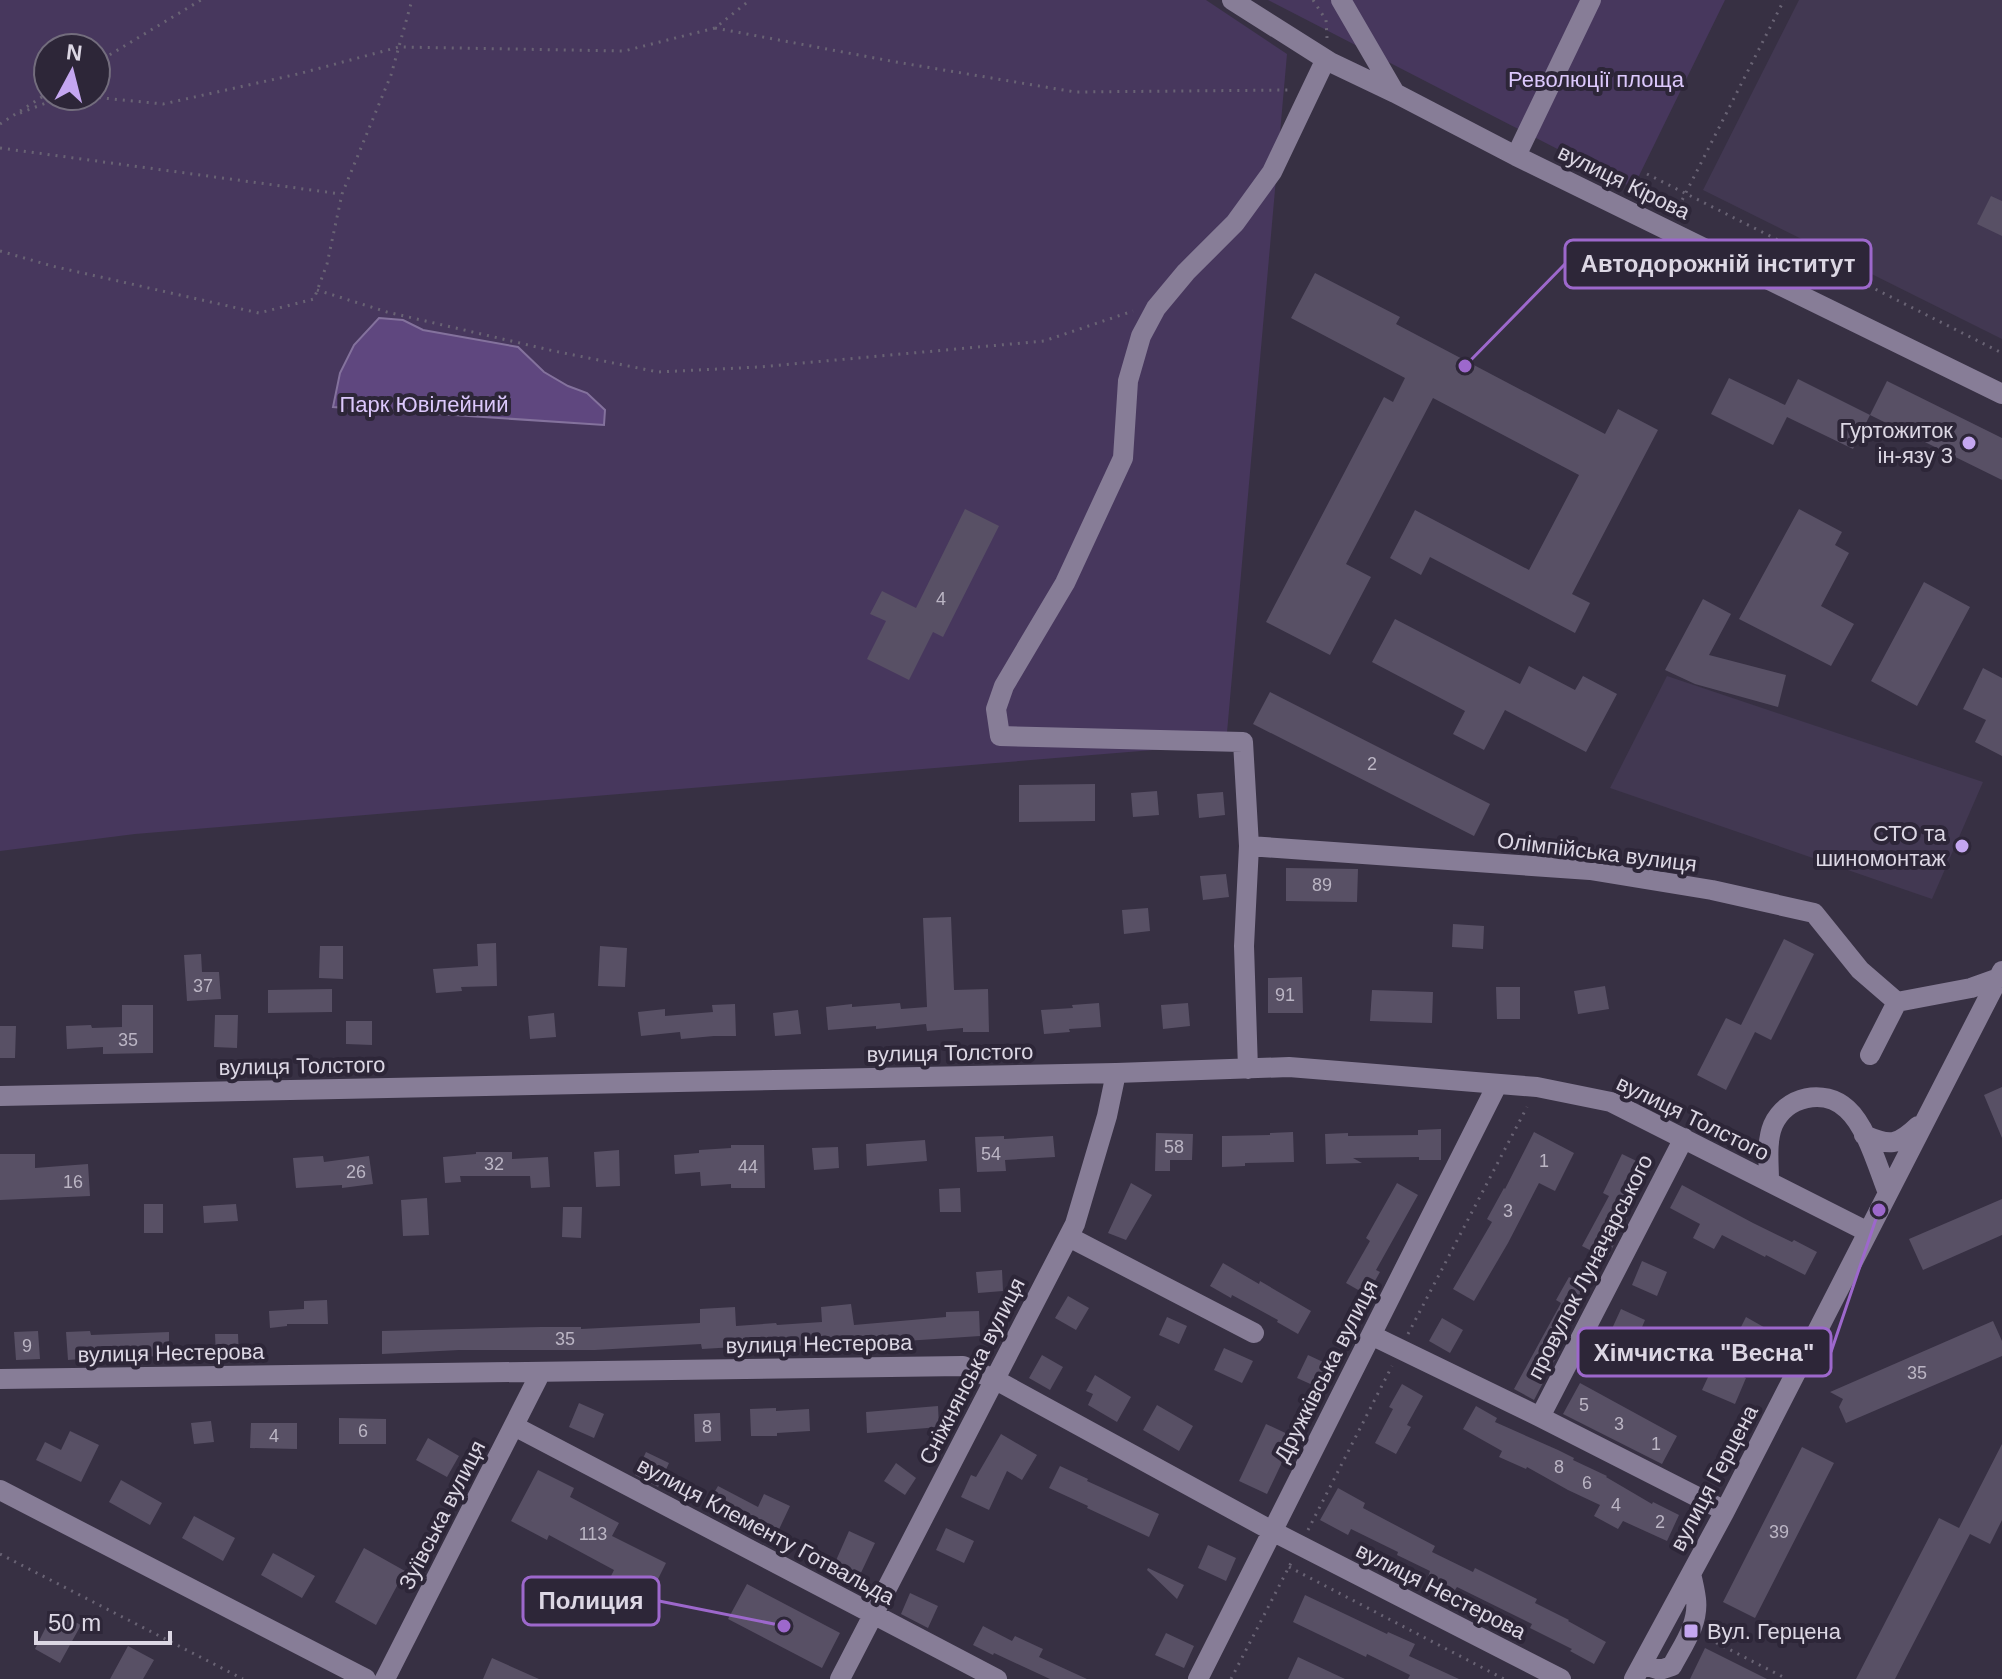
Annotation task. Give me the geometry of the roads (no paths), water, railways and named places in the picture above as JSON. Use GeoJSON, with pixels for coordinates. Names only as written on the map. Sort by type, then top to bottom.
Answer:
{"type":"FeatureCollection","features":[{"type":"Feature","properties":{"kind":"street","name":"вулиця Кірова"},"geometry":{"type":"LineString","coordinates":[[1232,0],[1330,62],[2002,394]]}},
{"type":"Feature","properties":{"kind":"street"},"geometry":{"type":"LineString","coordinates":[[1341,0],[1395,93]]}},
{"type":"Feature","properties":{"kind":"street"},"geometry":{"type":"LineString","coordinates":[[1516,156],[1591,0]]}},
{"type":"Feature","properties":{"kind":"street"},"geometry":{"type":"LineString","coordinates":[[1248,1069],[1244,946],[1249,846],[1243,742],[1000,736],[996,709],[1004,686],[1065,583],[1123,458],[1128,381],[1141,336],[1156,308],[1186,272],[1235,223],[1272,172],[1323,65],[1330,62]]}},
{"type":"Feature","properties":{"kind":"street","name":"Олімпійська вулиця"},"geometry":{"type":"LineString","coordinates":[[1249,846],[1590,870],[1712,890],[1814,913],[1860,970],[1897,1002]]}},
{"type":"Feature","properties":{"kind":"street"},"geometry":{"type":"LineString","coordinates":[[1870,1055],[1897,1002],[1971,988],[2000,974]]}},
{"type":"Feature","properties":{"kind":"street","name":"вулиця Герцена"},"geometry":{"type":"LineString","coordinates":[[1638,1672],[1725,1511],[2000,974]]}},
{"type":"Feature","properties":{"kind":"street","name":"вулиця Толстого"},"geometry":{"type":"LineString","coordinates":[[0,1096],[1289,1067],[1537,1087],[1611,1102],[1868,1232]]}},
{"type":"Feature","properties":{"kind":"street","name":"Сніжнянська вулиця"},"geometry":{"type":"LineString","coordinates":[[840,1679],[1075,1224],[1107,1116],[1116,1073]]}},
{"type":"Feature","properties":{"kind":"street","name":"Дружківська вулиця"},"geometry":{"type":"LineString","coordinates":[[1198,1679],[1497,1085]]}},
{"type":"Feature","properties":{"kind":"street"},"geometry":{"type":"LineString","coordinates":[[1769,1181],[1770,1138],[1774,1124],[1784,1110],[1809,1096],[1829,1098],[1845,1107],[1856,1119],[1888,1193]]}},
{"type":"Feature","properties":{"kind":"street"},"geometry":{"type":"LineString","coordinates":[[1864,1135],[1894,1144],[1907,1137],[1927,1118]]}},
{"type":"Feature","properties":{"kind":"street","name":"провулок Луначарського"},"geometry":{"type":"LineString","coordinates":[[1540,1417],[1684,1138]]}},
{"type":"Feature","properties":{"kind":"street"},"geometry":{"type":"LineString","coordinates":[[1069,1237],[1254,1333]]}},
{"type":"Feature","properties":{"kind":"street","name":"провулок Луначарського"},"geometry":{"type":"LineString","coordinates":[[1371,1335],[1725,1511]]}},
{"type":"Feature","properties":{"kind":"street","name":"вулиця Нестерова"},"geometry":{"type":"LineString","coordinates":[[0,1379],[963,1366],[994,1379],[1272,1531],[1561,1679]]}},
{"type":"Feature","properties":{"kind":"street","name":"Зуївська вулиця"},"geometry":{"type":"LineString","coordinates":[[385,1679],[541,1372]]}},
{"type":"Feature","properties":{"kind":"street","name":"вулиця Клементу Готвальда"},"geometry":{"type":"LineString","coordinates":[[514,1426],[997,1679]]}},
{"type":"Feature","properties":{"kind":"street"},"geometry":{"type":"LineString","coordinates":[[0,1490],[366,1679]]}},
{"type":"Feature","properties":{"kind":"street"},"geometry":{"type":"LineString","coordinates":[[1638,1672],[1672,1666],[1691,1631],[1697,1601],[1691,1574]]}},
{"type":"Feature","properties":{"kind":"place","name":"Автодорожній інститут"},"geometry":{"type":"Point","coordinates":[1465,366]}},
{"type":"Feature","properties":{"kind":"place","name":"Гуртожиток ін-язу 3"},"geometry":{"type":"Point","coordinates":[1969,443]}},
{"type":"Feature","properties":{"kind":"place","name":"СТО та шиномонтаж"},"geometry":{"type":"Point","coordinates":[1962,846]}},
{"type":"Feature","properties":{"kind":"place","name":"Хімчистка \"Весна\""},"geometry":{"type":"Point","coordinates":[1879,1210]}},
{"type":"Feature","properties":{"kind":"place","name":"Полиция"},"geometry":{"type":"Point","coordinates":[784,1626]}},
{"type":"Feature","properties":{"kind":"place","name":"Вул. Герцена"},"geometry":{"type":"Point","coordinates":[1691,1631]}},
{"type":"Feature","properties":{"kind":"park label","name":"Революції площа"},"geometry":{"type":"Point","coordinates":[1596,79]}},
{"type":"Feature","properties":{"kind":"park label","name":"Парк Ювілейний"},"geometry":{"type":"Point","coordinates":[424,404]}}]}
